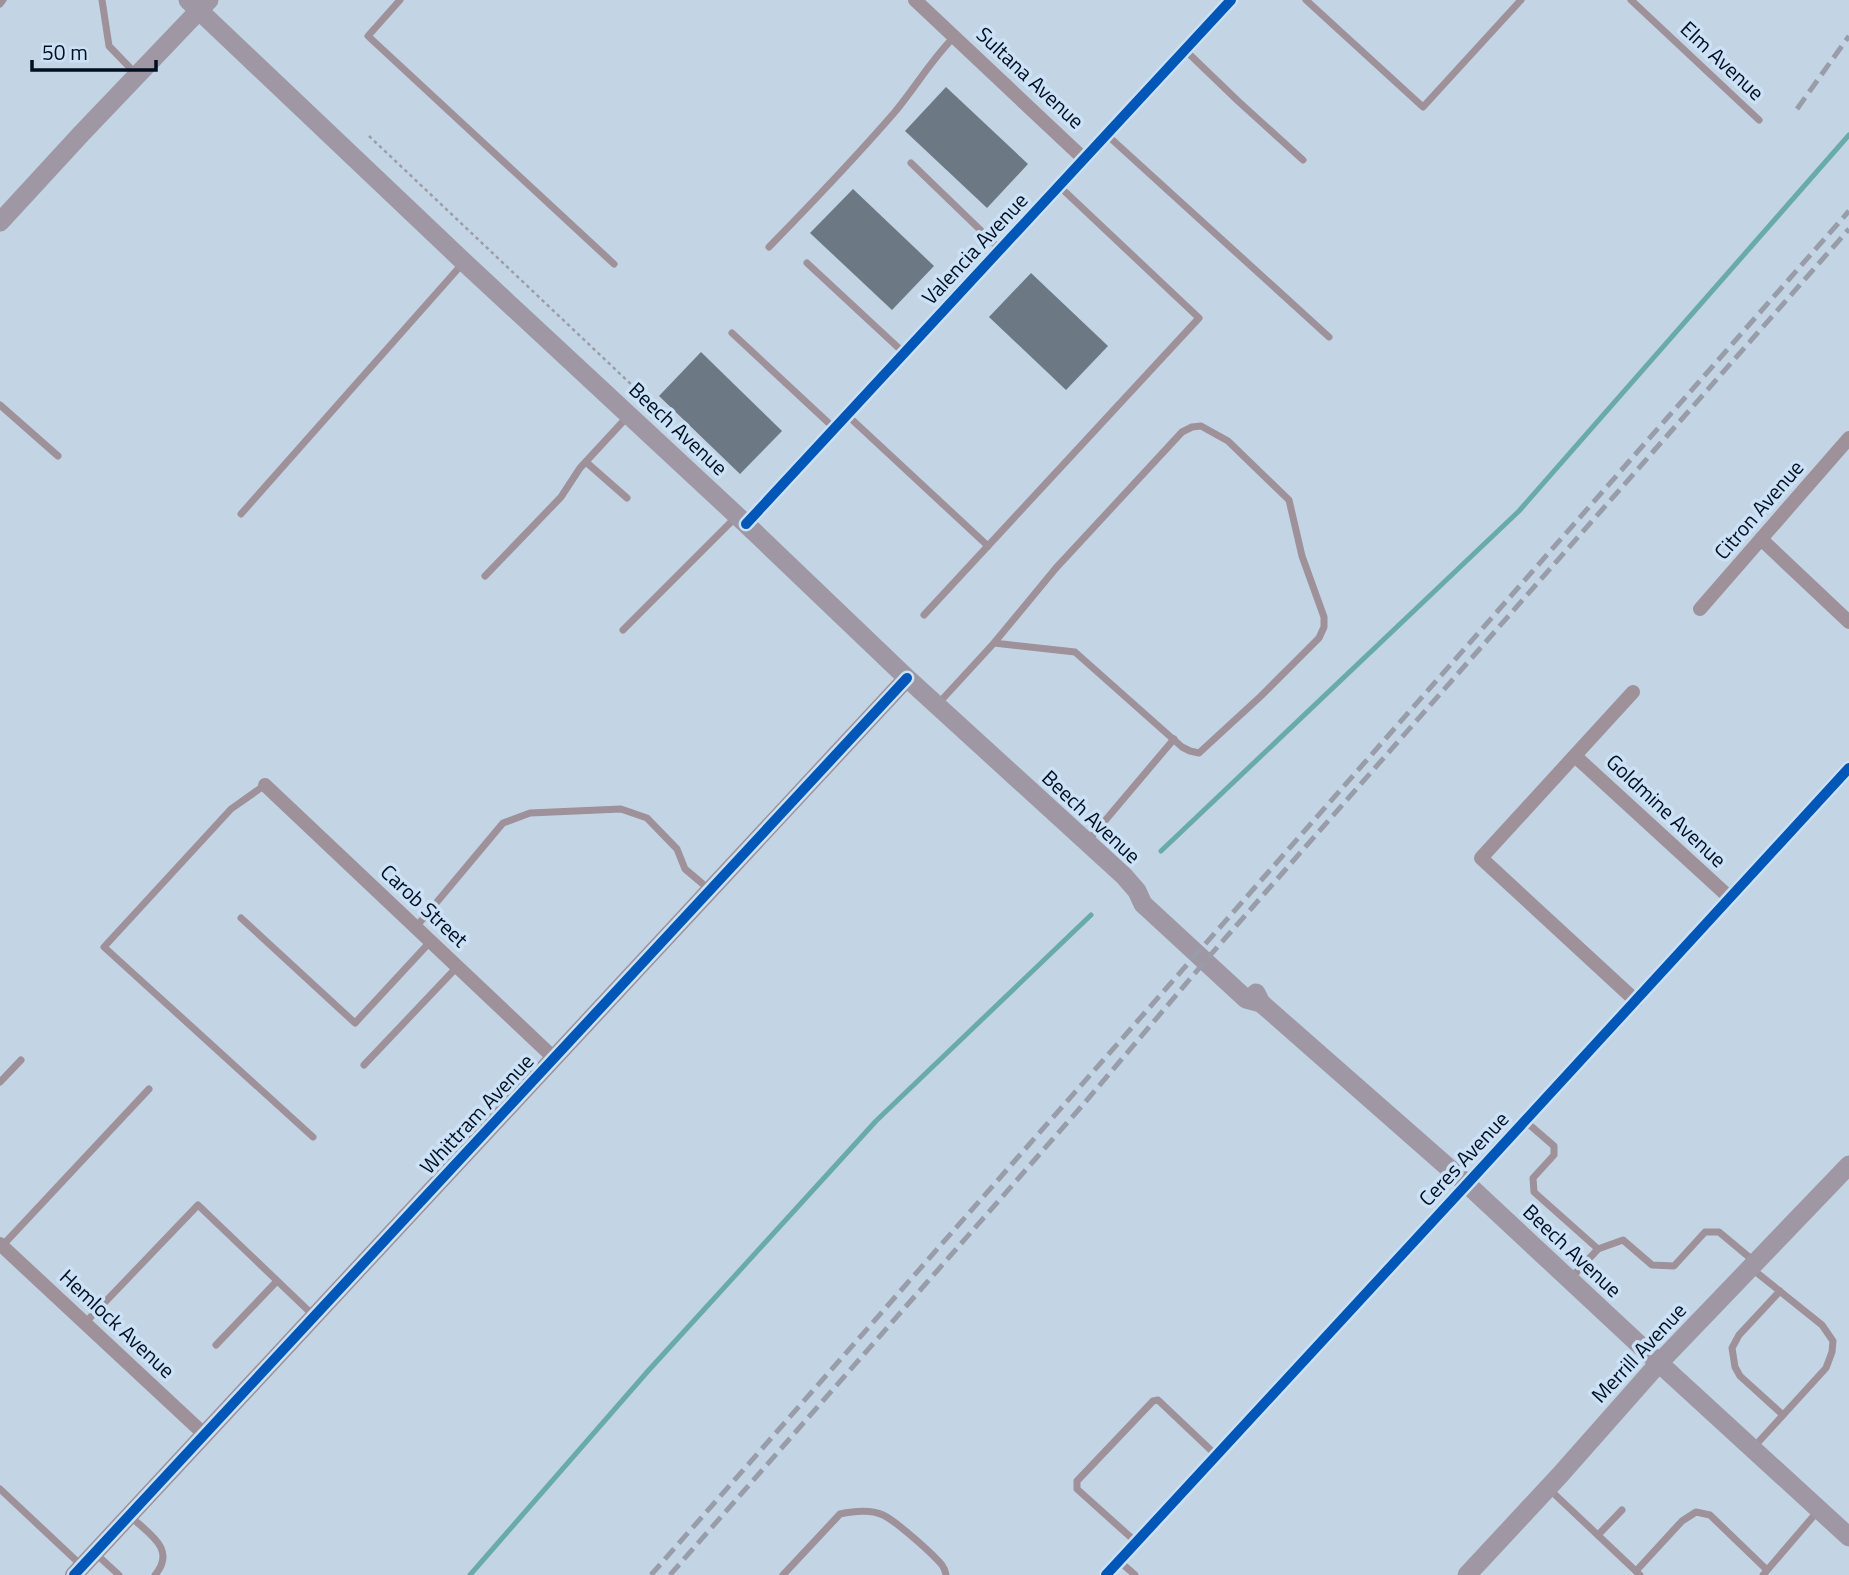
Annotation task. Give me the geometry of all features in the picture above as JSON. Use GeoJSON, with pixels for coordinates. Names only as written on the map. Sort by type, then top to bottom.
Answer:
{"type":"FeatureCollection","features":[{"type":"Feature","properties":{"kind":"main road"},"geometry":{"type":"LineString","coordinates":[[0,222],[199,4]]}},
{"type":"Feature","properties":{"kind":"main road","name":"Beech Avenue"},"geometry":{"type":"LineString","coordinates":[[199,4],[464,262],[742,520],[936,705],[1130,883],[1150,895],[1205,944],[1256,992],[1261,1003],[1468,1184],[1849,1537]]}},
{"type":"Feature","properties":{"kind":"main road","name":"Merrill Avenue"},"geometry":{"type":"LineString","coordinates":[[1467,1575],[1659,1363],[1849,1165]]}},
{"type":"Feature","properties":{"kind":"street","name":"Sultana Avenue"},"geometry":{"type":"LineString","coordinates":[[915,0],[1084,159]]}},
{"type":"Feature","properties":{"kind":"street","name":"Valencia Avenue"},"geometry":{"type":"LineString","coordinates":[[742,520],[834,429],[1231,0]]}},
{"type":"Feature","properties":{"kind":"street","name":"Citron Avenue"},"geometry":{"type":"LineString","coordinates":[[1700,609],[1849,438]]}},
{"type":"Feature","properties":{"kind":"street"},"geometry":{"type":"LineString","coordinates":[[1761,539],[1849,622]]}},
{"type":"Feature","properties":{"kind":"street","name":"Whittram Avenue"},"geometry":{"type":"LineString","coordinates":[[78,1571],[907,678]]}},
{"type":"Feature","properties":{"kind":"street"},"geometry":{"type":"LineString","coordinates":[[1633,692],[1481,858],[1636,1001]]}},
{"type":"Feature","properties":{"kind":"street","name":"Goldmine Avenue"},"geometry":{"type":"LineString","coordinates":[[1575,755],[1729,897]]}},
{"type":"Feature","properties":{"kind":"street","name":"Ceres Avenue"},"geometry":{"type":"LineString","coordinates":[[1106,1575],[1849,768]]}},
{"type":"Feature","properties":{"kind":"street","name":"Carob Street"},"geometry":{"type":"LineString","coordinates":[[265,785],[555,1059]]}},
{"type":"Feature","properties":{"kind":"street","name":"Hemlock Avenue"},"geometry":{"type":"LineString","coordinates":[[1,1245],[205,1435]]}},
{"type":"Feature","properties":{"kind":"lane"},"geometry":{"type":"LineString","coordinates":[[102,0],[109,46],[137,75]]}},
{"type":"Feature","properties":{"kind":"lane"},"geometry":{"type":"LineString","coordinates":[[400,0],[368,36],[614,264]]}},
{"type":"Feature","properties":{"kind":"lane"},"geometry":{"type":"LineString","coordinates":[[1306,0],[1423,107],[1521,0]]}},
{"type":"Feature","properties":{"kind":"lane","name":"Elm Avenue"},"geometry":{"type":"LineString","coordinates":[[1631,0],[1759,120]]}},
{"type":"Feature","properties":{"kind":"lane"},"geometry":{"type":"LineString","coordinates":[[769,247],[854,158],[954,36]]}},
{"type":"Feature","properties":{"kind":"lane"},"geometry":{"type":"LineString","coordinates":[[1185,50],[1303,160]]}},
{"type":"Feature","properties":{"kind":"lane"},"geometry":{"type":"LineString","coordinates":[[1107,135],[1329,337]]}},
{"type":"Feature","properties":{"kind":"lane"},"geometry":{"type":"LineString","coordinates":[[911,163],[1000,250]]}},
{"type":"Feature","properties":{"kind":"lane"},"geometry":{"type":"LineString","coordinates":[[925,615],[1199,318],[1059,186]]}},
{"type":"Feature","properties":{"kind":"lane"},"geometry":{"type":"LineString","coordinates":[[241,514],[464,262]]}},
{"type":"Feature","properties":{"kind":"lane"},"geometry":{"type":"LineString","coordinates":[[807,263],[904,353]]}},
{"type":"Feature","properties":{"kind":"lane"},"geometry":{"type":"LineString","coordinates":[[732,333],[834,429]]}},
{"type":"Feature","properties":{"kind":"lane"},"geometry":{"type":"LineString","coordinates":[[0,405],[58,456]]}},
{"type":"Feature","properties":{"kind":"lane"},"geometry":{"type":"LineString","coordinates":[[485,576],[561,497],[586,462],[629,415]]}},
{"type":"Feature","properties":{"kind":"lane"},"geometry":{"type":"LineString","coordinates":[[847,415],[988,547]]}},
{"type":"Feature","properties":{"kind":"lane"},"geometry":{"type":"LineString","coordinates":[[936,705],[995,643],[1056,568],[1182,432],[1192,427],[1201,426],[1228,441],[1289,500],[1302,556],[1324,617],[1324,627],[1319,638],[1199,753],[1190,751],[1174,739],[1075,652],[995,643]]}},
{"type":"Feature","properties":{"kind":"lane"},"geometry":{"type":"LineString","coordinates":[[586,462],[627,498]]}},
{"type":"Feature","properties":{"kind":"lane"},"geometry":{"type":"LineString","coordinates":[[623,630],[742,520]]}},
{"type":"Feature","properties":{"kind":"lane"},"geometry":{"type":"LineString","coordinates":[[1086,843],[1174,739]]}},
{"type":"Feature","properties":{"kind":"lane"},"geometry":{"type":"LineString","coordinates":[[265,785],[231,809],[104,947],[313,1137]]}},
{"type":"Feature","properties":{"kind":"lane"},"geometry":{"type":"LineString","coordinates":[[416,927],[503,823],[530,813],[621,809],[647,818],[677,849],[685,869],[711,890]]}},
{"type":"Feature","properties":{"kind":"lane"},"geometry":{"type":"LineString","coordinates":[[241,918],[355,1023],[431,941]]}},
{"type":"Feature","properties":{"kind":"lane"},"geometry":{"type":"LineString","coordinates":[[364,1065],[457,966]]}},
{"type":"Feature","properties":{"kind":"lane"},"geometry":{"type":"LineString","coordinates":[[0,1082],[21,1060]]}},
{"type":"Feature","properties":{"kind":"lane"},"geometry":{"type":"LineString","coordinates":[[1,1245],[149,1089]]}},
{"type":"Feature","properties":{"kind":"lane"},"geometry":{"type":"LineString","coordinates":[[1525,1121],[1554,1146],[1554,1155],[1533,1178],[1534,1192],[1598,1249]]}},
{"type":"Feature","properties":{"kind":"lane"},"geometry":{"type":"LineString","coordinates":[[85,1323],[198,1205],[315,1317]]}},
{"type":"Feature","properties":{"kind":"lane"},"geometry":{"type":"LineString","coordinates":[[1569,1280],[1598,1249],[1623,1240],[1652,1265],[1674,1266],[1705,1232],[1719,1232],[1780,1291],[1822,1325],[1833,1341],[1826,1368],[1753,1448]]}},
{"type":"Feature","properties":{"kind":"lane"},"geometry":{"type":"LineString","coordinates":[[216,1345],[277,1281]]}},
{"type":"Feature","properties":{"kind":"lane"},"geometry":{"type":"LineString","coordinates":[[1780,1291],[1739,1335],[1732,1348],[1735,1367],[1740,1376],[1783,1415]]}},
{"type":"Feature","properties":{"kind":"lane"},"geometry":{"type":"LineString","coordinates":[[1136,1542],[1077,1489],[1077,1481],[1153,1401],[1158,1400],[1216,1456]]}},
{"type":"Feature","properties":{"kind":"lane"},"geometry":{"type":"LineString","coordinates":[[1548,1488],[1638,1573],[1682,1521],[1696,1512],[1710,1515],[1765,1572],[1819,1510]]}},
{"type":"Feature","properties":{"kind":"lane"},"geometry":{"type":"LineString","coordinates":[[0,1489],[78,1571]]}},
{"type":"Feature","properties":{"kind":"lane"},"geometry":{"type":"LineString","coordinates":[[1598,1535],[1622,1510]]}},
{"type":"Feature","properties":{"kind":"lane"},"geometry":{"type":"LineString","coordinates":[[783,1575],[840,1514],[853,1511],[884,1516],[944,1567],[946,1575]]}},
{"type":"Feature","properties":{"kind":"lane"},"geometry":{"type":"LineString","coordinates":[[130,1516],[163,1548],[164,1558],[155,1575]]}},
{"type":"Feature","properties":{"kind":"lane"},"geometry":{"type":"LineString","coordinates":[[95,1553],[119,1575]]}},
{"type":"Feature","properties":{"kind":"lane"},"geometry":{"type":"LineString","coordinates":[[1119,1561],[1135,1575]]}},
{"type":"Feature","properties":{"kind":"path"},"geometry":{"type":"LineString","coordinates":[[369,136],[635,388]]}},
{"type":"Feature","properties":{"kind":"building"},"geometry":{"type":"Polygon","coordinates":[[[946,87],[1028,164],[987,208],[905,131],[946,87]]]}},
{"type":"Feature","properties":{"kind":"building"},"geometry":{"type":"Polygon","coordinates":[[[853,189],[934,266],[892,310],[810,233],[853,189]]]}},
{"type":"Feature","properties":{"kind":"building"},"geometry":{"type":"Polygon","coordinates":[[[1031,273],[1108,346],[1066,390],[989,317],[1031,273]]]}},
{"type":"Feature","properties":{"kind":"building"},"geometry":{"type":"Polygon","coordinates":[[[701,352],[782,431],[740,474],[659,396],[701,352]]]}},
{"type":"Feature","properties":{"kind":"waterway"},"geometry":{"type":"LineString","coordinates":[[1161,851],[1519,511],[1849,135]]}},
{"type":"Feature","properties":{"kind":"waterway"},"geometry":{"type":"LineString","coordinates":[[470,1575],[648,1371],[876,1121],[1091,915]]}},
{"type":"Feature","properties":{"kind":"railway"},"geometry":{"type":"LineString","coordinates":[[1797,109],[1849,36]]}},
{"type":"Feature","properties":{"kind":"railway"},"geometry":{"type":"LineString","coordinates":[[651,1575],[1849,211]]}},
{"type":"Feature","properties":{"kind":"railway"},"geometry":{"type":"LineString","coordinates":[[670,1575],[1849,229]]}},
{"type":"Feature","properties":{"kind":"cycle path"},"geometry":{"type":"LineString","coordinates":[[746,524],[1231,0]]}},
{"type":"Feature","properties":{"kind":"cycle path"},"geometry":{"type":"LineString","coordinates":[[74,1575],[907,678]]}},
{"type":"Feature","properties":{"kind":"cycle path"},"geometry":{"type":"LineString","coordinates":[[1106,1575],[1849,768]]}}]}
